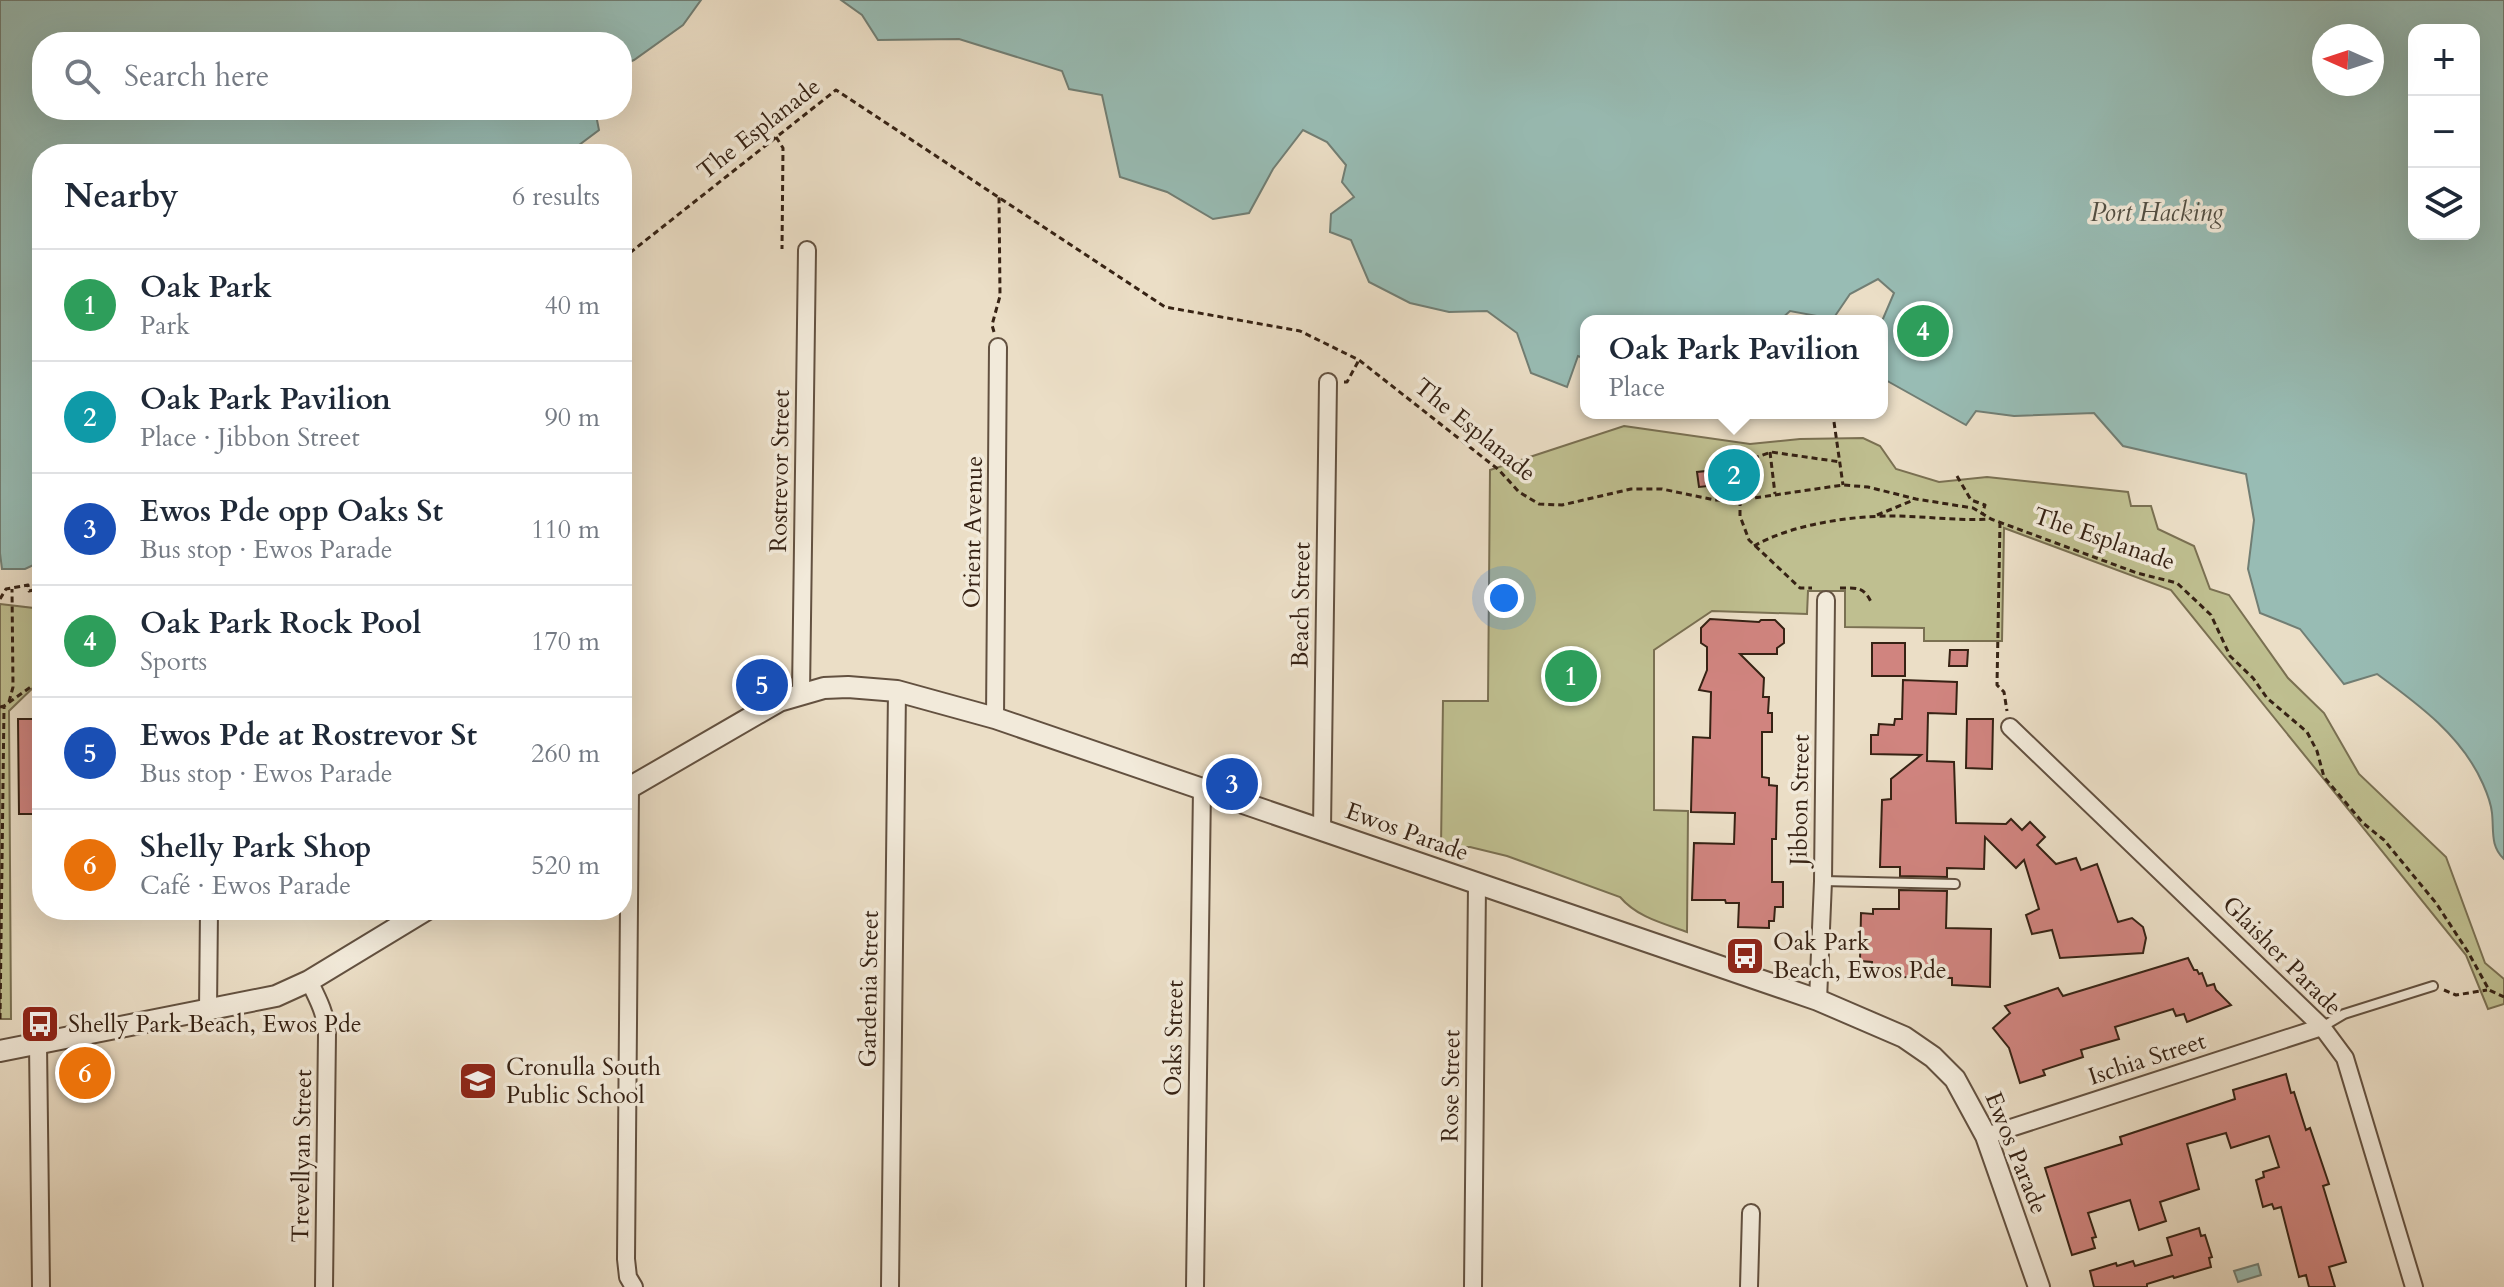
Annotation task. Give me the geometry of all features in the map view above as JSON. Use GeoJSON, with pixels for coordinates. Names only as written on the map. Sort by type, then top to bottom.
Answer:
{"type":"FeatureCollection","features":[{"type":"Feature","properties":{"kind":"street","name":"Rostrevor Street"},"geometry":{"type":"LineString","coordinates":[[801,693],[807,250]]}},
{"type":"Feature","properties":{"kind":"street","name":"Orient Avenue"},"geometry":{"type":"LineString","coordinates":[[995,718],[998,347]]}},
{"type":"Feature","properties":{"kind":"street","name":"Beach Street"},"geometry":{"type":"LineString","coordinates":[[1322,829],[1328,382]]}},
{"type":"Feature","properties":{"kind":"street","name":"Jibbon Street"},"geometry":{"type":"LineString","coordinates":[[1818,1000],[1823,881],[1824,592]]}},
{"type":"Feature","properties":{"kind":"street","name":"Ewos Parade"},"geometry":{"type":"LineString","coordinates":[[632,785],[759,711],[801,693],[848,687],[897,691],[995,718],[1818,1000],[1904,1037],[1933,1057],[1955,1079],[1986,1136],[2039,1287]]}},
{"type":"Feature","properties":{"kind":"street","name":"Gardenia Street"},"geometry":{"type":"LineString","coordinates":[[890,1287],[897,691]]}},
{"type":"Feature","properties":{"kind":"street","name":"Glaisher Parade"},"geometry":{"type":"LineString","coordinates":[[2010,727],[2322,1027],[2345,1058],[2414,1287]]}},
{"type":"Feature","properties":{"kind":"street","name":"Oaks Street"},"geometry":{"type":"LineString","coordinates":[[1195,1287],[1202,789]]}},
{"type":"Feature","properties":{"kind":"street","name":"Rose Street"},"geometry":{"type":"LineString","coordinates":[[1473,1287],[1477,885]]}},
{"type":"Feature","properties":{"kind":"street"},"geometry":{"type":"LineString","coordinates":[[208,1010],[209,920]]}},
{"type":"Feature","properties":{"kind":"street"},"geometry":{"type":"LineString","coordinates":[[0,1051],[276,996],[309,981],[410,920]]}},
{"type":"Feature","properties":{"kind":"street"},"geometry":{"type":"LineString","coordinates":[[626,920],[626,1259],[628,1277],[634,1287]]}},
{"type":"Feature","properties":{"kind":"street","name":"Trevellyan Street"},"geometry":{"type":"LineString","coordinates":[[309,981],[327,1020],[324,1287]]}},
{"type":"Feature","properties":{"kind":"street","name":"Ischia Street"},"geometry":{"type":"LineString","coordinates":[[1986,1136],[2322,1027]]}},
{"type":"Feature","properties":{"kind":"street"},"geometry":{"type":"LineString","coordinates":[[38,1044],[41,1287]]}},
{"type":"Feature","properties":{"kind":"street"},"geometry":{"type":"LineString","coordinates":[[1749,1287],[1751,1213]]}},
{"type":"Feature","properties":{"kind":"lane"},"geometry":{"type":"LineString","coordinates":[[1823,881],[1955,884]]}},
{"type":"Feature","properties":{"kind":"lane"},"geometry":{"type":"LineString","coordinates":[[2322,1027],[2344,1014],[2433,986]]}},
{"type":"Feature","properties":{"kind":"path","name":"The Esplanade"},"geometry":{"type":"LineString","coordinates":[[632,251],[836,90],[1165,307],[1300,331],[1359,360],[1499,470],[1519,492],[1539,504],[1562,505],[1622,490],[1646,488],[1715,500],[1740,500],[1843,485],[1868,487],[1973,508],[1991,519],[2137,573],[2177,583],[2211,615],[2230,656],[2253,678],[2267,698],[2307,732],[2317,751],[2324,777],[2363,823],[2384,840],[2436,903],[2489,990]]}},
{"type":"Feature","properties":{"kind":"path"},"geometry":{"type":"LineString","coordinates":[[776,137],[783,148],[782,249]]}},
{"type":"Feature","properties":{"kind":"path"},"geometry":{"type":"LineString","coordinates":[[998,347],[992,325],[1000,296],[999,197]]}},
{"type":"Feature","properties":{"kind":"path"},"geometry":{"type":"LineString","coordinates":[[1328,382],[1347,382],[1359,360]]}},
{"type":"Feature","properties":{"kind":"path"},"geometry":{"type":"LineString","coordinates":[[1834,422],[1843,485]]}},
{"type":"Feature","properties":{"kind":"path"},"geometry":{"type":"LineString","coordinates":[[1725,469],[1770,452],[1841,462]]}},
{"type":"Feature","properties":{"kind":"path"},"geometry":{"type":"LineString","coordinates":[[1770,452],[1775,494]]}},
{"type":"Feature","properties":{"kind":"path"},"geometry":{"type":"LineString","coordinates":[[1957,476],[1971,500],[1985,505],[1982,514]]}},
{"type":"Feature","properties":{"kind":"path"},"geometry":{"type":"LineString","coordinates":[[1873,517],[1916,499]]}},
{"type":"Feature","properties":{"kind":"path"},"geometry":{"type":"LineString","coordinates":[[1740,500],[1743,525],[1754,546],[1800,588],[1824,592],[1859,588],[1868,593],[1872,604]]}},
{"type":"Feature","properties":{"kind":"path"},"geometry":{"type":"LineString","coordinates":[[1754,546],[1794,530],[1849,519],[1991,519]]}},
{"type":"Feature","properties":{"kind":"path"},"geometry":{"type":"LineString","coordinates":[[2000,522],[1997,685],[2004,692],[2010,727]]}},
{"type":"Feature","properties":{"kind":"path"},"geometry":{"type":"LineString","coordinates":[[0,599],[6,589],[28,585],[29,591],[32,590]]}},
{"type":"Feature","properties":{"kind":"path"},"geometry":{"type":"LineString","coordinates":[[9,702],[13,687],[12,589]]}},
{"type":"Feature","properties":{"kind":"path"},"geometry":{"type":"LineString","coordinates":[[0,1019],[2,706],[32,686]]}},
{"type":"Feature","properties":{"kind":"path"},"geometry":{"type":"LineString","coordinates":[[2433,986],[2456,995],[2489,990],[2504,997]]}},
{"type":"Feature","properties":{"kind":"green space"},"geometry":{"type":"Polygon","coordinates":[[[1624,426],[1750,444],[1863,438],[1880,446],[1896,469],[1939,482],[1987,477],[2128,492],[2131,506],[2151,506],[2158,529],[2194,546],[2210,589],[2229,595],[2288,678],[2324,713],[2359,774],[2446,857],[2485,963],[2504,979],[2504,1004],[2488,1009],[2466,955],[2171,590],[2004,528],[2002,641],[1924,641],[1924,628],[1845,627],[1845,591],[1808,591],[1807,614],[1712,611],[1654,650],[1654,810],[1688,811],[1687,932],[1642,914],[1620,897],[1507,856],[1470,847],[1441,847],[1443,701],[1488,701],[1490,470],[1624,426]]]}},
{"type":"Feature","properties":{"kind":"green space"},"geometry":{"type":"Polygon","coordinates":[[[0,604],[32,608],[32,689],[9,711],[11,1019],[0,1019],[0,604]]]}},
{"type":"Feature","properties":{"kind":"water"},"geometry":{"type":"Polygon","coordinates":[[[0,0],[701,0],[683,25],[632,61],[632,32],[32,32],[32,120],[597,120],[599,130],[580,144],[32,144],[32,566],[25,569],[2,569],[0,0]]]}},
{"type":"Feature","properties":{"kind":"water","name":"Port Hacking"},"geometry":{"type":"Polygon","coordinates":[[[841,0],[2504,0],[2504,859],[2495,843],[2489,798],[2483,784],[2463,751],[2438,722],[2377,674],[2344,684],[2300,629],[2260,613],[2248,569],[2254,520],[2246,474],[2123,446],[2094,413],[2014,416],[1976,411],[1966,425],[1888,381],[1888,315],[1885,315],[1894,293],[1878,279],[1850,294],[1836,315],[1790,311],[1786,315],[1580,315],[1580,357],[1567,387],[1531,373],[1517,333],[1487,311],[1449,312],[1410,303],[1369,282],[1351,240],[1330,232],[1331,214],[1354,197],[1342,182],[1346,165],[1327,142],[1303,130],[1273,169],[1249,213],[1213,219],[1167,192],[1120,177],[1102,95],[1069,89],[1062,71],[959,39],[878,40],[862,15],[841,0]]]}},
{"type":"Feature","properties":{"kind":"water"},"geometry":{"type":"Polygon","coordinates":[[[2258,1264],[2261,1275],[2238,1282],[2234,1271],[2258,1264]]]}},
{"type":"Feature","properties":{"kind":"building"},"geometry":{"type":"Polygon","coordinates":[[[1745,467],[1747,486],[1699,487],[1697,472],[1745,467]]]}},
{"type":"Feature","properties":{"kind":"building"},"geometry":{"type":"Polygon","coordinates":[[[1710,619],[1775,620],[1784,629],[1784,643],[1777,648],[1777,654],[1740,654],[1764,678],[1763,697],[1769,697],[1768,713],[1772,713],[1772,732],[1762,732],[1762,777],[1769,778],[1769,785],[1777,786],[1772,882],[1783,882],[1783,907],[1775,907],[1774,921],[1769,921],[1769,928],[1738,927],[1739,903],[1692,900],[1694,843],[1734,844],[1735,813],[1691,812],[1693,737],[1710,738],[1711,692],[1699,690],[1707,670],[1707,647],[1701,643],[1701,628],[1710,619]]]}},
{"type":"Feature","properties":{"kind":"building"},"geometry":{"type":"Polygon","coordinates":[[[1872,643],[1905,643],[1905,676],[1872,676],[1872,643]]]}},
{"type":"Feature","properties":{"kind":"building"},"geometry":{"type":"Polygon","coordinates":[[[1950,650],[1968,650],[1967,666],[1949,666],[1950,650]]]}},
{"type":"Feature","properties":{"kind":"building"},"geometry":{"type":"Polygon","coordinates":[[[1903,680],[1957,682],[1956,714],[1928,713],[1927,761],[1954,762],[1956,823],[2006,824],[2011,819],[2022,830],[2030,822],[2045,837],[2037,845],[2056,864],[2076,858],[2081,870],[2097,864],[2118,922],[2132,918],[2143,927],[2146,938],[2143,953],[2060,958],[2052,930],[2032,934],[2026,915],[2039,909],[2024,860],[2016,868],[1985,837],[1984,869],[1947,868],[1947,877],[1900,876],[1900,867],[1880,867],[1882,800],[1891,799],[1891,779],[1921,755],[1871,754],[1871,735],[1878,735],[1879,724],[1894,725],[1895,719],[1902,719],[1903,680]]]}},
{"type":"Feature","properties":{"kind":"building"},"geometry":{"type":"Polygon","coordinates":[[[18,719],[32,719],[32,814],[19,814],[18,719]]]}},
{"type":"Feature","properties":{"kind":"building"},"geometry":{"type":"Polygon","coordinates":[[[1967,719],[1993,719],[1992,769],[1966,768],[1967,719]]]}},
{"type":"Feature","properties":{"kind":"building"},"geometry":{"type":"Polygon","coordinates":[[[1899,890],[1947,891],[1946,928],[1991,929],[1990,987],[1952,985],[1952,978],[1902,977],[1902,970],[1872,967],[1872,962],[1860,961],[1861,913],[1873,914],[1873,909],[1899,909],[1899,890]]]}},
{"type":"Feature","properties":{"kind":"building"},"geometry":{"type":"Polygon","coordinates":[[[2188,958],[2194,970],[2202,973],[2207,986],[2214,984],[2231,1005],[2187,1022],[2184,1014],[2176,1016],[2173,1009],[2115,1027],[2119,1039],[2081,1050],[2083,1057],[2043,1070],[2045,1075],[2020,1083],[2009,1048],[1993,1028],[2010,1013],[2005,1006],[2058,988],[2063,996],[2188,958]]]}},
{"type":"Feature","properties":{"kind":"building"},"geometry":{"type":"Polygon","coordinates":[[[2286,1074],[2306,1130],[2310,1128],[2329,1184],[2323,1186],[2346,1262],[2329,1267],[2335,1287],[2309,1287],[2306,1275],[2299,1277],[2281,1207],[2274,1209],[2272,1204],[2263,1207],[2256,1180],[2264,1177],[2263,1172],[2279,1167],[2269,1136],[2231,1148],[2226,1133],[2187,1144],[2199,1189],[2160,1202],[2166,1221],[2139,1230],[2130,1200],[2088,1213],[2096,1237],[2092,1238],[2095,1248],[2072,1255],[2045,1168],[2122,1144],[2120,1137],[2235,1099],[2233,1090],[2286,1074]]]}},
{"type":"Feature","properties":{"kind":"building"},"geometry":{"type":"Polygon","coordinates":[[[2199,1228],[2201,1236],[2205,1235],[2212,1257],[2209,1258],[2211,1267],[2147,1284],[2147,1287],[2094,1287],[2090,1271],[2133,1261],[2135,1266],[2172,1255],[2167,1238],[2199,1228]]]}},
{"type":"Feature","properties":{"kind":"place","name":"Oak Park Rock Pool"},"geometry":{"type":"Point","coordinates":[1923,331]}},
{"type":"Feature","properties":{"kind":"place","name":"Oak Park Pavilion"},"geometry":{"type":"Point","coordinates":[1734,475]}},
{"type":"Feature","properties":{"kind":"place","name":"Oak Park"},"geometry":{"type":"Point","coordinates":[1571,676]}},
{"type":"Feature","properties":{"kind":"place","name":"Ewos Pde at Rostrevor St"},"geometry":{"type":"Point","coordinates":[762,685]}},
{"type":"Feature","properties":{"kind":"place","name":"Ewos Pde opp Oaks St"},"geometry":{"type":"Point","coordinates":[1232,784]}},
{"type":"Feature","properties":{"kind":"place","name":"Oak Park Beach, Ewos Pde"},"geometry":{"type":"Point","coordinates":[1745,956]}},
{"type":"Feature","properties":{"kind":"place","name":"Shelly Park Beach, Ewos Pde"},"geometry":{"type":"Point","coordinates":[40,1024]}},
{"type":"Feature","properties":{"kind":"place","name":"Shelly Park Shop"},"geometry":{"type":"Point","coordinates":[85,1073]}},
{"type":"Feature","properties":{"kind":"place","name":"Cronulla South Public School"},"geometry":{"type":"Point","coordinates":[478,1081]}}]}
